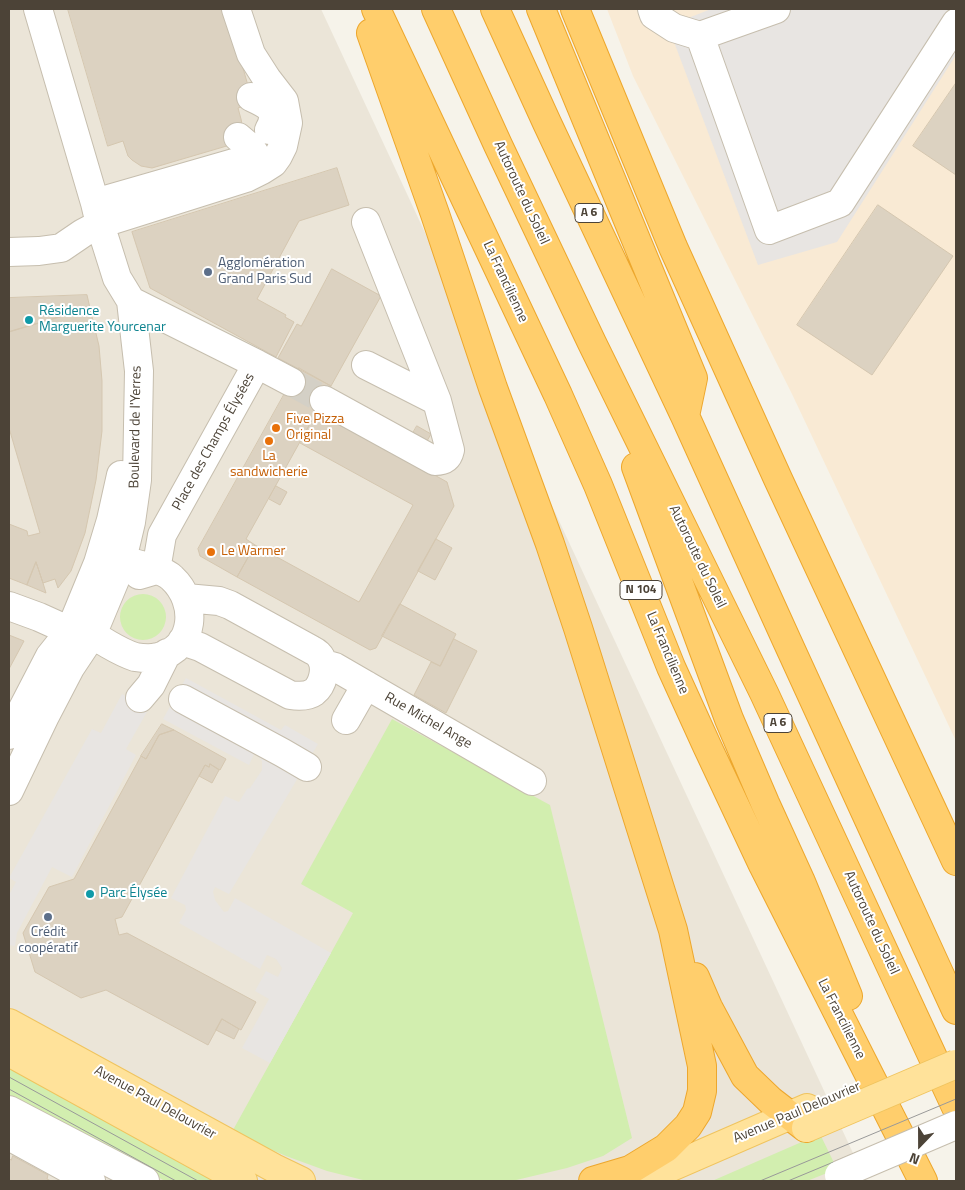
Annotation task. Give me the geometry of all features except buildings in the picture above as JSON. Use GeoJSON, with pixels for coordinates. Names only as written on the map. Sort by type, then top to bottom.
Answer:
{"type":"FeatureCollection","features":[{"type":"Feature","properties":{"kind":"highway"},"geometry":{"type":"LineString","coordinates":[[363,9],[435,214],[493,388],[550,544],[673,930],[702,1066],[702,1091],[697,1112],[688,1126],[666,1148],[630,1170],[593,1181]]}},
{"type":"Feature","properties":{"kind":"highway","name":"La Francilienne"},"geometry":{"type":"LineString","coordinates":[[376,9],[558,395],[598,485],[672,667],[763,866],[920,1174]]}},
{"type":"Feature","properties":{"kind":"highway","name":"Autoroute du Soleil"},"geometry":{"type":"LineString","coordinates":[[436,9],[592,343],[764,693],[956,1107]]}},
{"type":"Feature","properties":{"kind":"highway","name":"A 6"},"geometry":{"type":"LineString","coordinates":[[495,9],[685,416],[956,1010]]}},
{"type":"Feature","properties":{"kind":"highway"},"geometry":{"type":"LineString","coordinates":[[541,9],[693,378],[685,416]]}},
{"type":"Feature","properties":{"kind":"highway"},"geometry":{"type":"LineString","coordinates":[[575,9],[674,247],[778,479],[956,861]]}},
{"type":"Feature","properties":{"kind":"highway"},"geometry":{"type":"LineString","coordinates":[[592,343],[729,719],[802,882],[920,1174]]}},
{"type":"Feature","properties":{"kind":"highway"},"geometry":{"type":"LineString","coordinates":[[885,710],[956,844]]}},
{"type":"Feature","properties":{"kind":"highway"},"geometry":{"type":"LineString","coordinates":[[673,930],[708,1007],[745,1076],[772,1101],[801,1117]]}},
{"type":"Feature","properties":{"kind":"main road","name":"Avenue Paul Delouvrier"},"geometry":{"type":"LineString","coordinates":[[9,1023],[301,1181]]}},
{"type":"Feature","properties":{"kind":"main road","name":"Avenue Paul Delouvrier"},"geometry":{"type":"LineString","coordinates":[[679,1181],[801,1117],[956,1047]]}},
{"type":"Feature","properties":{"kind":"main road","name":"Avenue Paul Delouvrier"},"geometry":{"type":"LineString","coordinates":[[9,1052],[244,1181]]}},
{"type":"Feature","properties":{"kind":"main road","name":"Avenue Paul Delouvrier"},"geometry":{"type":"LineString","coordinates":[[639,1181],[801,1117],[956,1064]]}},
{"type":"Feature","properties":{"kind":"street","name":"Boulevard de l'Yerres"},"geometry":{"type":"LineString","coordinates":[[9,791],[70,668],[81,633],[131,522],[138,480],[139,371],[131,301],[118,278],[38,9]]}},
{"type":"Feature","properties":{"kind":"street"},"geometry":{"type":"LineString","coordinates":[[98,214],[246,178],[273,163],[278,156],[284,143],[288,123],[284,101],[251,54],[236,9]]}},
{"type":"Feature","properties":{"kind":"street"},"geometry":{"type":"LineString","coordinates":[[652,9],[654,15],[674,28],[700,36],[776,9]]}},
{"type":"Feature","properties":{"kind":"street"},"geometry":{"type":"LineString","coordinates":[[700,36],[769,230],[840,203],[956,23]]}},
{"type":"Feature","properties":{"kind":"street"},"geometry":{"type":"LineString","coordinates":[[9,252],[61,248],[82,233],[98,214],[248,159],[246,145],[274,122],[272,112],[266,104],[251,97]]}},
{"type":"Feature","properties":{"kind":"street"},"geometry":{"type":"LineString","coordinates":[[324,400],[435,461],[442,461],[448,457],[450,450],[437,401],[366,222]]}},
{"type":"Feature","properties":{"kind":"street","name":"Boulevard de l'Yerres"},"geometry":{"type":"LineString","coordinates":[[111,568],[128,480],[123,435],[122,371],[113,304],[118,278]]}},
{"type":"Feature","properties":{"kind":"street","name":"Place des Champs Élysées"},"geometry":{"type":"LineString","coordinates":[[131,301],[258,364],[162,535],[156,570]]}},
{"type":"Feature","properties":{"kind":"street"},"geometry":{"type":"LineString","coordinates":[[258,364],[291,382]]}},
{"type":"Feature","properties":{"kind":"street"},"geometry":{"type":"LineString","coordinates":[[366,365],[437,401]]}},
{"type":"Feature","properties":{"kind":"street"},"geometry":{"type":"LineString","coordinates":[[111,568],[129,576],[156,570],[172,577],[184,594],[190,610],[190,626],[140,698],[140,681],[134,657]]}},
{"type":"Feature","properties":{"kind":"street","name":"Rue Michel Ange"},"geometry":{"type":"LineString","coordinates":[[186,598],[230,605],[312,650],[320,656],[324,664],[335,667],[532,782]]}},
{"type":"Feature","properties":{"kind":"street"},"geometry":{"type":"LineString","coordinates":[[9,606],[81,633],[134,657],[158,657],[175,647],[200,647],[290,695],[297,696],[314,692],[324,674],[324,664]]}},
{"type":"Feature","properties":{"kind":"street","name":"Boulevard de l'Yerres"},"geometry":{"type":"LineString","coordinates":[[9,735],[50,656],[81,633]]}},
{"type":"Feature","properties":{"kind":"street"},"geometry":{"type":"LineString","coordinates":[[346,720],[366,685]]}},
{"type":"Feature","properties":{"kind":"street"},"geometry":{"type":"LineString","coordinates":[[183,699],[307,767]]}},
{"type":"Feature","properties":{"kind":"street"},"geometry":{"type":"LineString","coordinates":[[9,1110],[145,1181]]}},
{"type":"Feature","properties":{"kind":"street"},"geometry":{"type":"LineString","coordinates":[[832,1178],[956,1125]]}},
{"type":"Feature","properties":{"kind":"street"},"geometry":{"type":"LineString","coordinates":[[9,1136],[91,1181]]}},
{"type":"Feature","properties":{"kind":"shaded area"},"geometry":{"type":"Polygon","coordinates":[[[9,9],[321,9],[866,1181],[9,1181],[9,9]]]}},
{"type":"Feature","properties":{"kind":"shaded area"},"geometry":{"type":"Polygon","coordinates":[[[607,9],[956,9],[956,741],[792,394],[633,76],[607,9]]]}},
{"type":"Feature","properties":{"kind":"shaded area"},"geometry":{"type":"Polygon","coordinates":[[[711,9],[956,9],[956,55],[837,242],[758,265],[668,26],[711,9]]]}},
{"type":"Feature","properties":{"kind":"shaded area"},"geometry":{"type":"Polygon","coordinates":[[[186,678],[281,730],[285,725],[318,744],[229,894],[215,887],[213,892],[215,900],[224,912],[228,911],[235,898],[331,953],[270,1063],[242,1048],[269,999],[255,991],[266,971],[278,977],[282,968],[276,959],[267,955],[260,969],[179,923],[186,910],[185,905],[171,898],[225,796],[239,802],[262,770],[262,761],[255,752],[249,765],[163,719],[186,678]]]}},
{"type":"Feature","properties":{"kind":"shaded area"},"geometry":{"type":"Polygon","coordinates":[[[122,694],[148,710],[126,749],[136,755],[72,877],[52,867],[17,933],[15,946],[9,945],[9,895],[16,882],[9,878],[92,729],[101,733],[122,694]]]}},
{"type":"Feature","properties":{"kind":"green space"},"geometry":{"type":"Polygon","coordinates":[[[139,594],[147,594],[156,598],[162,604],[166,617],[162,630],[156,636],[147,640],[139,640],[130,636],[124,630],[120,621],[120,613],[124,604],[130,598],[139,594]]]}},
{"type":"Feature","properties":{"kind":"green space"},"geometry":{"type":"Polygon","coordinates":[[[392,719],[550,805],[632,1138],[603,1156],[567,1168],[512,1181],[367,1181],[327,1171],[286,1156],[249,1140],[233,1130],[353,913],[301,884],[392,719]]]}},
{"type":"Feature","properties":{"kind":"green space"},"geometry":{"type":"Polygon","coordinates":[[[9,1064],[221,1181],[165,1181],[9,1095],[9,1064]]]}},
{"type":"Feature","properties":{"kind":"green space"},"geometry":{"type":"Polygon","coordinates":[[[820,1134],[837,1169],[807,1181],[712,1181],[820,1134]]]}},
{"type":"Feature","properties":{"kind":"tunnel"},"geometry":{"type":"LineString","coordinates":[[291,382],[324,400]]}},
{"type":"Feature","properties":{"kind":"tram line"},"geometry":{"type":"LineString","coordinates":[[9,1077],[198,1181]]}},
{"type":"Feature","properties":{"kind":"tram line"},"geometry":{"type":"LineString","coordinates":[[9,1089],[176,1181]]}},
{"type":"Feature","properties":{"kind":"tram line"},"geometry":{"type":"LineString","coordinates":[[760,1181],[956,1099]]}},
{"type":"Feature","properties":{"kind":"tram line"},"geometry":{"type":"LineString","coordinates":[[788,1181],[956,1111]]}},
{"type":"Feature","properties":{"kind":"place","name":"Agglomération Grand Paris Sud"},"geometry":{"type":"Point","coordinates":[208,272]}},
{"type":"Feature","properties":{"kind":"place","name":"Résidence Marguerite Yourcenar"},"geometry":{"type":"Point","coordinates":[29,320]}},
{"type":"Feature","properties":{"kind":"place","name":"Five Pizza Original"},"geometry":{"type":"Point","coordinates":[276,428]}},
{"type":"Feature","properties":{"kind":"place","name":"La sandwicherie"},"geometry":{"type":"Point","coordinates":[269,441]}},
{"type":"Feature","properties":{"kind":"place","name":"Le Warmer"},"geometry":{"type":"Point","coordinates":[211,552]}},
{"type":"Feature","properties":{"kind":"place","name":"Parc Élysée"},"geometry":{"type":"Point","coordinates":[90,894]}},
{"type":"Feature","properties":{"kind":"place","name":"Crédit coopératif"},"geometry":{"type":"Point","coordinates":[48,917]}}]}
